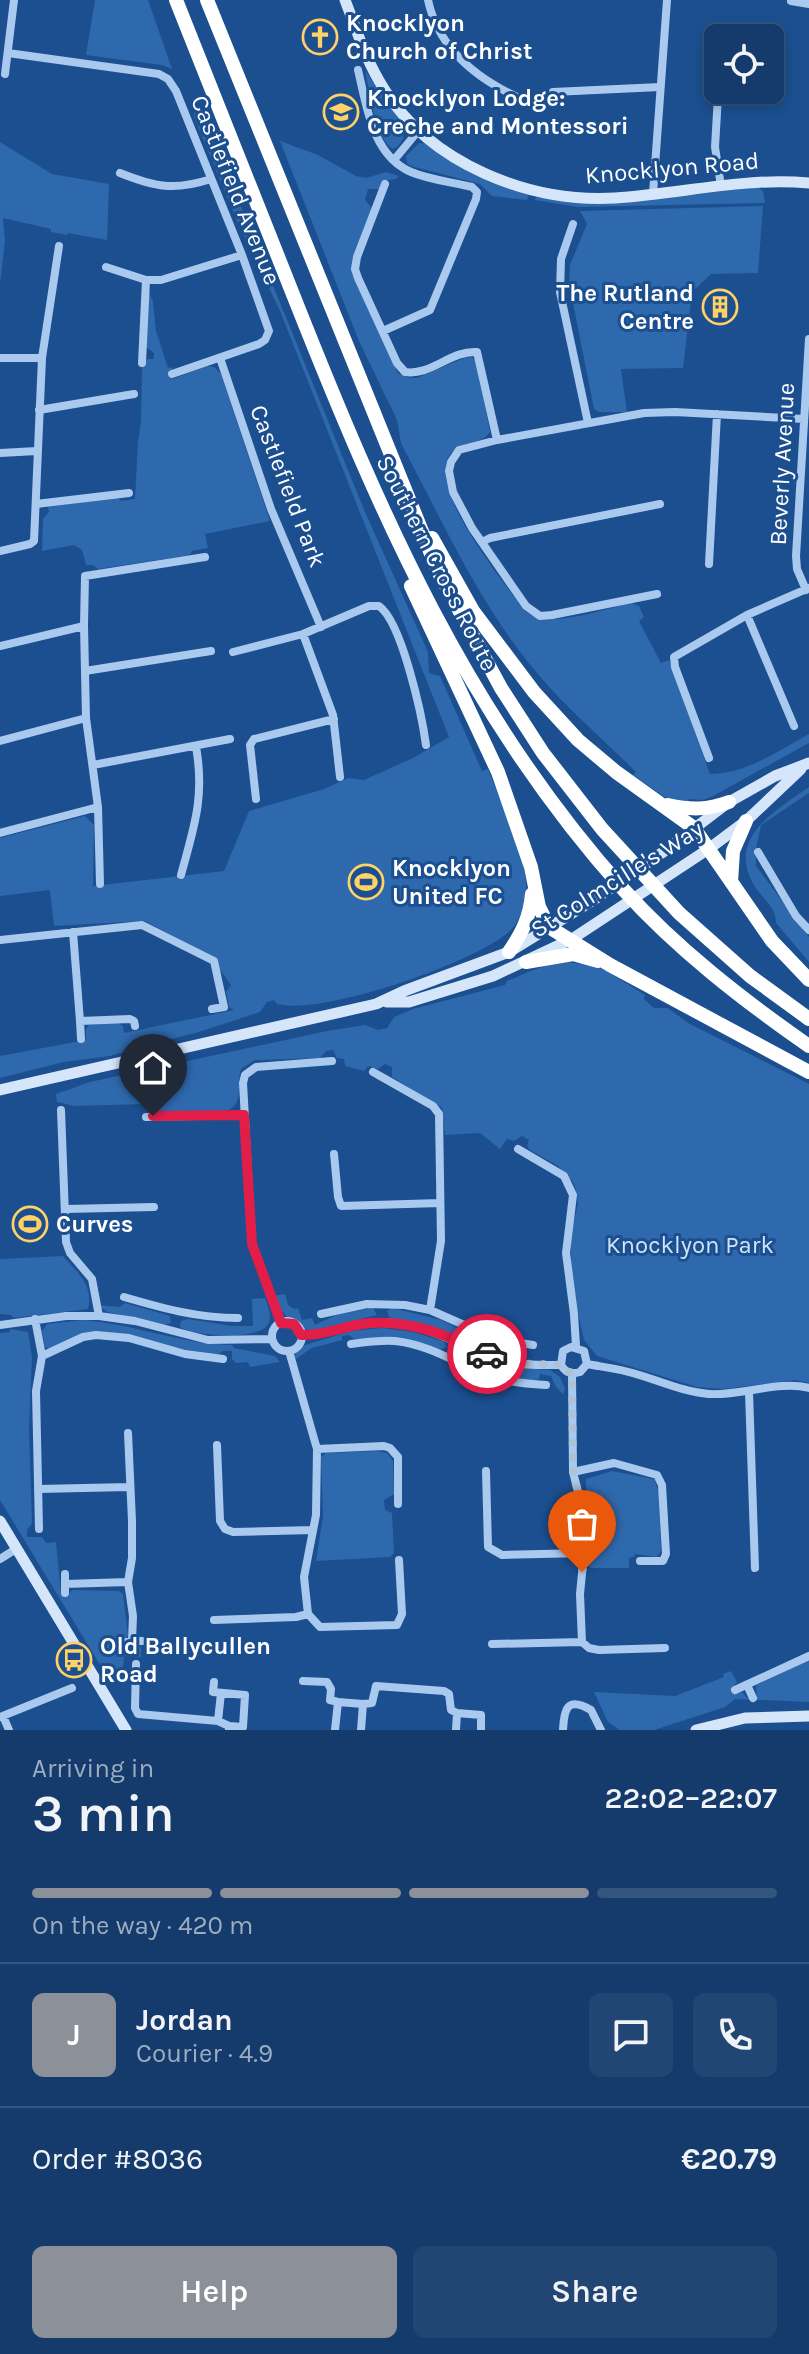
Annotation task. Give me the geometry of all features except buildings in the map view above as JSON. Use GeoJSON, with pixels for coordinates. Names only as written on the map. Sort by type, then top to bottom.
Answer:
{"type":"FeatureCollection","features":[{"type":"Feature","properties":{"kind":"highway","name":"Southern Cross Route"},"geometry":{"type":"LineString","coordinates":[[176,0],[349,435],[405,558],[479,695],[524,765],[625,891],[690,953],[766,1016],[809,1046]]}},
{"type":"Feature","properties":{"kind":"highway","name":"Southern Cross Route"},"geometry":{"type":"LineString","coordinates":[[207,0],[397,475],[438,571],[471,636],[543,753],[602,829],[679,913],[750,976],[809,1019]]}},
{"type":"Feature","properties":{"kind":"highway"},"geometry":{"type":"LineString","coordinates":[[397,475],[473,611],[534,692],[578,740],[616,772],[694,828],[772,941],[809,980]]}},
{"type":"Feature","properties":{"kind":"highway"},"geometry":{"type":"LineString","coordinates":[[405,558],[411,589],[498,772],[531,867],[539,907],[549,927],[610,965],[809,1072]]}},
{"type":"Feature","properties":{"kind":"highway"},"geometry":{"type":"LineString","coordinates":[[660,803],[688,810],[708,809],[729,802]]}},
{"type":"Feature","properties":{"kind":"highway"},"geometry":{"type":"LineString","coordinates":[[731,882],[733,851],[746,821]]}},
{"type":"Feature","properties":{"kind":"highway"},"geometry":{"type":"LineString","coordinates":[[509,952],[522,934],[531,913],[533,884]]}},
{"type":"Feature","properties":{"kind":"highway"},"geometry":{"type":"LineString","coordinates":[[526,962],[573,954],[610,965]]}},
{"type":"Feature","properties":{"kind":"main road","name":"Knocklyon Road"},"geometry":{"type":"LineString","coordinates":[[345,0],[385,92],[419,130],[476,169],[534,191],[587,198],[769,182],[809,183]]}},
{"type":"Feature","properties":{"kind":"main road","name":"St Colmcille's Way"},"geometry":{"type":"LineString","coordinates":[[383,1002],[404,991],[509,952],[595,899],[729,802],[775,776],[808,763]]}},
{"type":"Feature","properties":{"kind":"main road","name":"St Colmcille's Way"},"geometry":{"type":"LineString","coordinates":[[0,1090],[383,1002],[409,1002],[493,976],[572,939],[710,848],[746,821],[808,763]]}},
{"type":"Feature","properties":{"kind":"main road"},"geometry":{"type":"LineString","coordinates":[[0,1521],[126,1730]]}},
{"type":"Feature","properties":{"kind":"main road"},"geometry":{"type":"LineString","coordinates":[[696,1730],[745,1718],[809,1716]]}},
{"type":"Feature","properties":{"kind":"street"},"geometry":{"type":"LineString","coordinates":[[428,0],[433,20],[448,46],[471,70],[517,97]]}},
{"type":"Feature","properties":{"kind":"street"},"geometry":{"type":"LineString","coordinates":[[653,194],[667,0]]}},
{"type":"Feature","properties":{"kind":"street"},"geometry":{"type":"LineString","coordinates":[[791,1],[809,4]]}},
{"type":"Feature","properties":{"kind":"street"},"geometry":{"type":"LineString","coordinates":[[0,5],[13,3],[5,74]]}},
{"type":"Feature","properties":{"kind":"street","name":"Castlefield Avenue"},"geometry":{"type":"LineString","coordinates":[[8,53],[164,76],[176,91],[267,324],[268,335],[262,343],[220,358]]}},
{"type":"Feature","properties":{"kind":"street"},"geometry":{"type":"LineString","coordinates":[[358,70],[382,149],[411,172],[474,188],[477,196],[430,310],[383,331]]}},
{"type":"Feature","properties":{"kind":"street"},"geometry":{"type":"LineString","coordinates":[[553,92],[660,87]]}},
{"type":"Feature","properties":{"kind":"street"},"geometry":{"type":"LineString","coordinates":[[718,104],[715,147],[721,186]]}},
{"type":"Feature","properties":{"kind":"street"},"geometry":{"type":"LineString","coordinates":[[394,160],[419,130]]}},
{"type":"Feature","properties":{"kind":"street"},"geometry":{"type":"LineString","coordinates":[[120,173],[146,183],[172,187],[211,179]]}},
{"type":"Feature","properties":{"kind":"street"},"geometry":{"type":"LineString","coordinates":[[385,184],[355,269],[397,363],[405,372],[420,372],[470,351],[477,352],[497,440]]}},
{"type":"Feature","properties":{"kind":"street"},"geometry":{"type":"LineString","coordinates":[[583,230],[572,227],[561,259],[560,292],[588,423]]}},
{"type":"Feature","properties":{"kind":"street"},"geometry":{"type":"LineString","coordinates":[[0,551],[34,541],[42,358],[59,246]]}},
{"type":"Feature","properties":{"kind":"street"},"geometry":{"type":"LineString","coordinates":[[106,267],[146,280],[169,279],[242,255]]}},
{"type":"Feature","properties":{"kind":"street"},"geometry":{"type":"LineString","coordinates":[[142,363],[146,280]]}},
{"type":"Feature","properties":{"kind":"street","name":"Beverly Avenue"},"geometry":{"type":"LineString","coordinates":[[808,589],[797,569],[796,556],[805,474],[804,419],[809,339]]}},
{"type":"Feature","properties":{"kind":"street"},"geometry":{"type":"LineString","coordinates":[[0,358],[42,358]]}},
{"type":"Feature","properties":{"kind":"street"},"geometry":{"type":"LineString","coordinates":[[172,374],[220,358]]}},
{"type":"Feature","properties":{"kind":"street","name":"Castlefield Park"},"geometry":{"type":"LineString","coordinates":[[220,358],[271,509],[321,627]]}},
{"type":"Feature","properties":{"kind":"street"},"geometry":{"type":"LineString","coordinates":[[39,410],[134,394]]}},
{"type":"Feature","properties":{"kind":"street"},"geometry":{"type":"LineString","coordinates":[[657,594],[540,616],[526,606],[482,542],[453,492],[449,471],[459,450],[497,440],[658,412],[804,419]]}},
{"type":"Feature","properties":{"kind":"street"},"geometry":{"type":"LineString","coordinates":[[709,564],[717,414]]}},
{"type":"Feature","properties":{"kind":"street"},"geometry":{"type":"LineString","coordinates":[[0,453],[37,451]]}},
{"type":"Feature","properties":{"kind":"street"},"geometry":{"type":"LineString","coordinates":[[36,504],[129,493]]}},
{"type":"Feature","properties":{"kind":"street"},"geometry":{"type":"LineString","coordinates":[[482,542],[660,504]]}},
{"type":"Feature","properties":{"kind":"street"},"geometry":{"type":"LineString","coordinates":[[100,884],[98,807],[86,718],[85,576],[205,557]]}},
{"type":"Feature","properties":{"kind":"street"},"geometry":{"type":"LineString","coordinates":[[709,758],[674,657],[747,615],[808,589]]}},
{"type":"Feature","properties":{"kind":"street"},"geometry":{"type":"LineString","coordinates":[[233,652],[303,634],[369,606],[379,606],[389,615],[417,694],[426,745]]}},
{"type":"Feature","properties":{"kind":"street"},"geometry":{"type":"LineString","coordinates":[[747,615],[794,726]]}},
{"type":"Feature","properties":{"kind":"street"},"geometry":{"type":"LineString","coordinates":[[0,646],[84,626]]}},
{"type":"Feature","properties":{"kind":"street"},"geometry":{"type":"LineString","coordinates":[[303,634],[334,719],[340,777]]}},
{"type":"Feature","properties":{"kind":"street"},"geometry":{"type":"LineString","coordinates":[[85,671],[211,651]]}},
{"type":"Feature","properties":{"kind":"street"},"geometry":{"type":"LineString","coordinates":[[0,741],[86,718]]}},
{"type":"Feature","properties":{"kind":"street"},"geometry":{"type":"LineString","coordinates":[[256,799],[250,745],[254,739],[334,719]]}},
{"type":"Feature","properties":{"kind":"street"},"geometry":{"type":"LineString","coordinates":[[93,765],[230,739]]}},
{"type":"Feature","properties":{"kind":"street"},"geometry":{"type":"LineString","coordinates":[[181,875],[198,808],[202,777],[196,747]]}},
{"type":"Feature","properties":{"kind":"street"},"geometry":{"type":"LineString","coordinates":[[0,833],[98,807]]}},
{"type":"Feature","properties":{"kind":"street"},"geometry":{"type":"LineString","coordinates":[[758,852],[796,916],[809,930]]}},
{"type":"Feature","properties":{"kind":"street"},"geometry":{"type":"LineString","coordinates":[[0,940],[142,925],[214,961],[224,1007],[212,1009]]}},
{"type":"Feature","properties":{"kind":"street"},"geometry":{"type":"LineString","coordinates":[[73,932],[81,1039]]}},
{"type":"Feature","properties":{"kind":"street"},"geometry":{"type":"LineString","coordinates":[[80,1021],[130,1019],[135,1026]]}},
{"type":"Feature","properties":{"kind":"street"},"geometry":{"type":"LineString","coordinates":[[281,1323],[252,1244],[243,1083],[250,1070],[263,1065],[332,1061]]}},
{"type":"Feature","properties":{"kind":"street"},"geometry":{"type":"LineString","coordinates":[[373,1072],[433,1106],[439,1114],[441,1241],[430,1310]]}},
{"type":"Feature","properties":{"kind":"street"},"geometry":{"type":"LineString","coordinates":[[61,1110],[66,1242],[70,1253],[92,1279],[99,1316]]}},
{"type":"Feature","properties":{"kind":"street"},"geometry":{"type":"LineString","coordinates":[[146,1117],[244,1115]]}},
{"type":"Feature","properties":{"kind":"street"},"geometry":{"type":"LineString","coordinates":[[518,1149],[564,1176],[573,1195],[566,1253],[576,1346],[586,1355],[587,1364],[580,1372],[572,1374]]}},
{"type":"Feature","properties":{"kind":"street"},"geometry":{"type":"LineString","coordinates":[[334,1154],[341,1206],[440,1203]]}},
{"type":"Feature","properties":{"kind":"street"},"geometry":{"type":"LineString","coordinates":[[66,1209],[154,1207]]}},
{"type":"Feature","properties":{"kind":"street"},"geometry":{"type":"LineString","coordinates":[[124,1297],[179,1313],[209,1318],[238,1318]]}},
{"type":"Feature","properties":{"kind":"street"},"geometry":{"type":"LineString","coordinates":[[383,1303],[384,1322]]}},
{"type":"Feature","properties":{"kind":"street"},"geometry":{"type":"LineString","coordinates":[[321,1314],[383,1303],[430,1310],[496,1339],[533,1345]]}},
{"type":"Feature","properties":{"kind":"street"},"geometry":{"type":"LineString","coordinates":[[175,1333],[179,1313]]}},
{"type":"Feature","properties":{"kind":"street"},"geometry":{"type":"LineString","coordinates":[[0,1325],[35,1319],[99,1316],[135,1321],[208,1340],[272,1339]]}},
{"type":"Feature","properties":{"kind":"street"},"geometry":{"type":"LineString","coordinates":[[35,1319],[42,1356],[36,1391],[39,1529]]}},
{"type":"Feature","properties":{"kind":"street"},"geometry":{"type":"LineString","coordinates":[[301,1335],[384,1322],[411,1325],[491,1356],[514,1363],[561,1365],[572,1374]]}},
{"type":"Feature","properties":{"kind":"street"},"geometry":{"type":"LineString","coordinates":[[281,1323],[294,1324],[301,1335],[297,1347],[289,1351],[280,1350],[272,1339],[274,1329],[281,1323]]}},
{"type":"Feature","properties":{"kind":"street"},"geometry":{"type":"LineString","coordinates":[[42,1356],[83,1337],[96,1335],[129,1338],[185,1354],[223,1359]]}},
{"type":"Feature","properties":{"kind":"street"},"geometry":{"type":"LineString","coordinates":[[491,1356],[496,1339]]}},
{"type":"Feature","properties":{"kind":"street"},"geometry":{"type":"LineString","coordinates":[[450,1356],[456,1340]]}},
{"type":"Feature","properties":{"kind":"street"},"geometry":{"type":"LineString","coordinates":[[351,1344],[391,1341],[429,1348],[488,1375],[511,1382],[546,1385]]}},
{"type":"Feature","properties":{"kind":"street"},"geometry":{"type":"LineString","coordinates":[[561,1365],[563,1351],[576,1346]]}},
{"type":"Feature","properties":{"kind":"street"},"geometry":{"type":"LineString","coordinates":[[289,1351],[317,1449],[318,1494],[304,1577],[308,1614],[320,1627],[397,1625],[402,1614],[399,1560]]}},
{"type":"Feature","properties":{"kind":"street"},"geometry":{"type":"LineString","coordinates":[[587,1364],[634,1373],[709,1394],[793,1385],[809,1388]]}},
{"type":"Feature","properties":{"kind":"street"},"geometry":{"type":"LineString","coordinates":[[572,1374],[573,1472],[588,1541],[580,1594],[582,1642]]}},
{"type":"Feature","properties":{"kind":"street"},"geometry":{"type":"LineString","coordinates":[[749,1392],[755,1568]]}},
{"type":"Feature","properties":{"kind":"street"},"geometry":{"type":"LineString","coordinates":[[128,1433],[132,1558],[128,1582],[133,1616],[132,1641]]}},
{"type":"Feature","properties":{"kind":"street"},"geometry":{"type":"LineString","coordinates":[[217,1445],[220,1521],[225,1529],[233,1532],[312,1530]]}},
{"type":"Feature","properties":{"kind":"street"},"geometry":{"type":"LineString","coordinates":[[317,1449],[390,1448],[398,1457],[398,1504]]}},
{"type":"Feature","properties":{"kind":"street"},"geometry":{"type":"LineString","coordinates":[[573,1472],[614,1463],[657,1475],[662,1485],[666,1554],[663,1561],[640,1561]]}},
{"type":"Feature","properties":{"kind":"street"},"geometry":{"type":"LineString","coordinates":[[486,1471],[488,1547],[502,1555],[584,1553]]}},
{"type":"Feature","properties":{"kind":"street"},"geometry":{"type":"LineString","coordinates":[[38,1489],[129,1487]]}},
{"type":"Feature","properties":{"kind":"street"},"geometry":{"type":"LineString","coordinates":[[1,1557],[16,1549]]}},
{"type":"Feature","properties":{"kind":"street"},"geometry":{"type":"LineString","coordinates":[[65,1584],[128,1582]]}},
{"type":"Feature","properties":{"kind":"street"},"geometry":{"type":"LineString","coordinates":[[214,1620],[308,1614]]}},
{"type":"Feature","properties":{"kind":"street"},"geometry":{"type":"LineString","coordinates":[[492,1644],[582,1642],[589,1648],[599,1650],[665,1648]]}},
{"type":"Feature","properties":{"kind":"street"},"geometry":{"type":"LineString","coordinates":[[735,1690],[809,1656]]}},
{"type":"Feature","properties":{"kind":"street"},"geometry":{"type":"LineString","coordinates":[[136,1664],[135,1708],[138,1714],[218,1721],[229,1728],[243,1727],[245,1695],[213,1692],[214,1682]]}},
{"type":"Feature","properties":{"kind":"street"},"geometry":{"type":"LineString","coordinates":[[303,1681],[327,1682],[331,1689],[330,1700],[363,1704],[372,1703],[376,1686],[444,1691],[449,1694],[451,1710],[481,1715],[481,1730]]}},
{"type":"Feature","properties":{"kind":"street"},"geometry":{"type":"LineString","coordinates":[[747,1685],[753,1698]]}},
{"type":"Feature","properties":{"kind":"street"},"geometry":{"type":"LineString","coordinates":[[9,1730],[2,1716],[72,1688]]}},
{"type":"Feature","properties":{"kind":"street"},"geometry":{"type":"LineString","coordinates":[[218,1721],[221,1693]]}},
{"type":"Feature","properties":{"kind":"street"},"geometry":{"type":"LineString","coordinates":[[335,1730],[338,1702]]}},
{"type":"Feature","properties":{"kind":"street"},"geometry":{"type":"LineString","coordinates":[[361,1730],[363,1704]]}},
{"type":"Feature","properties":{"kind":"street"},"geometry":{"type":"LineString","coordinates":[[563,1730],[564,1710],[576,1705],[591,1710],[601,1730]]}},
{"type":"Feature","properties":{"kind":"street"},"geometry":{"type":"LineString","coordinates":[[456,1730],[457,1713]]}},
{"type":"Feature","properties":{"kind":"green space"},"geometry":{"type":"Polygon","coordinates":[[[95,0],[148,0],[172,69],[86,55],[95,0]]]}},
{"type":"Feature","properties":{"kind":"green space"},"geometry":{"type":"Polygon","coordinates":[[[365,70],[405,124],[403,139],[393,149],[382,136],[378,125],[365,70]]]}},
{"type":"Feature","properties":{"kind":"green space","name":"Knocklyon United FC"},"geometry":{"type":"Polygon","coordinates":[[[194,110],[203,113],[365,512],[428,652],[429,673],[440,676],[482,771],[488,769],[519,851],[524,868],[526,898],[513,928],[492,944],[465,958],[397,984],[361,995],[298,1006],[277,1004],[274,1000],[267,1002],[260,1012],[202,1031],[110,1056],[64,1062],[0,1078],[0,1056],[86,1040],[89,1025],[118,1023],[123,1026],[124,1033],[234,1010],[229,1007],[226,992],[231,985],[210,956],[145,921],[54,926],[50,890],[0,896],[0,838],[85,816],[94,825],[93,886],[224,871],[249,811],[324,789],[348,778],[364,780],[413,758],[449,737],[280,311],[238,223],[194,117],[194,110]]]}},
{"type":"Feature","properties":{"kind":"green space"},"geometry":{"type":"Polygon","coordinates":[[[280,141],[318,155],[356,176],[366,178],[386,172],[399,176],[382,181],[379,189],[368,189],[365,200],[372,208],[354,275],[398,373],[417,378],[464,358],[471,357],[477,362],[490,432],[481,440],[458,447],[449,456],[446,472],[449,491],[471,536],[524,610],[546,619],[560,619],[631,603],[639,606],[644,617],[639,621],[661,663],[669,660],[710,774],[749,766],[809,734],[809,743],[713,796],[703,800],[689,799],[688,805],[669,800],[633,775],[636,772],[552,690],[506,633],[487,603],[401,443],[397,420],[359,341],[280,141]]]}},
{"type":"Feature","properties":{"kind":"green space"},"geometry":{"type":"Polygon","coordinates":[[[0,142],[52,174],[109,184],[107,240],[51,232],[51,229],[3,218],[5,241],[0,284],[0,142]]]}},
{"type":"Feature","properties":{"kind":"green space"},"geometry":{"type":"Polygon","coordinates":[[[419,143],[430,144],[469,172],[529,195],[527,200],[492,196],[480,184],[411,166],[406,156],[419,143]]]}},
{"type":"Feature","properties":{"kind":"green space"},"geometry":{"type":"Polygon","coordinates":[[[758,187],[763,191],[765,203],[578,207],[535,200],[536,197],[619,202],[758,187]]]}},
{"type":"Feature","properties":{"kind":"green space"},"geometry":{"type":"Polygon","coordinates":[[[763,206],[758,273],[711,274],[692,292],[683,368],[621,369],[627,412],[599,412],[594,409],[569,283],[570,265],[587,224],[580,211],[763,206]]]}},
{"type":"Feature","properties":{"kind":"green space"},"geometry":{"type":"Polygon","coordinates":[[[149,292],[156,331],[168,368],[172,367],[173,379],[207,366],[214,367],[221,374],[270,521],[205,534],[208,548],[192,551],[190,555],[98,569],[86,565],[82,550],[74,545],[42,551],[43,519],[49,512],[48,507],[117,497],[121,501],[135,499],[142,365],[148,359],[154,359],[154,353],[146,347],[149,292]]]}},
{"type":"Feature","properties":{"kind":"green space"},"geometry":{"type":"Polygon","coordinates":[[[809,787],[809,793],[761,825],[756,866],[809,937],[809,962],[776,923],[771,907],[754,885],[747,868],[746,853],[758,827],[809,787]]]}},
{"type":"Feature","properties":{"kind":"green space","name":"Knocklyon Park"},"geometry":{"type":"Polygon","coordinates":[[[581,960],[599,966],[645,995],[644,999],[654,1008],[668,1008],[688,1023],[809,1084],[809,1383],[795,1380],[723,1389],[697,1387],[597,1356],[584,1340],[571,1281],[571,1233],[578,1204],[573,1182],[558,1166],[530,1150],[527,1146],[529,1140],[522,1136],[514,1141],[507,1139],[500,1149],[480,1133],[445,1135],[442,1108],[392,1077],[392,1067],[385,1064],[378,1069],[368,1066],[364,1071],[345,1066],[344,1059],[337,1058],[333,1050],[326,1051],[320,1058],[255,1060],[241,1069],[238,1099],[226,1111],[160,1112],[144,1104],[75,1106],[57,1102],[56,1094],[90,1082],[327,1031],[365,1025],[378,1030],[387,1028],[394,1017],[413,1009],[505,985],[507,981],[543,966],[561,962],[580,964],[581,960]]]}},
{"type":"Feature","properties":{"kind":"green space"},"geometry":{"type":"Polygon","coordinates":[[[63,1256],[86,1286],[88,1309],[14,1318],[0,1314],[0,1259],[63,1256]]]}},
{"type":"Feature","properties":{"kind":"green space"},"geometry":{"type":"Polygon","coordinates":[[[285,1294],[288,1305],[298,1308],[302,1320],[312,1318],[315,1325],[338,1314],[373,1308],[377,1315],[311,1331],[293,1322],[279,1308],[273,1296],[285,1294]]]}},
{"type":"Feature","properties":{"kind":"green space"},"geometry":{"type":"Polygon","coordinates":[[[265,1298],[270,1313],[269,1322],[254,1332],[212,1335],[180,1327],[181,1321],[188,1319],[253,1326],[252,1299],[265,1298]]]}},
{"type":"Feature","properties":{"kind":"green space"},"geometry":{"type":"Polygon","coordinates":[[[125,1303],[170,1316],[171,1323],[164,1325],[107,1312],[98,1305],[120,1307],[125,1303]]]}},
{"type":"Feature","properties":{"kind":"green space"},"geometry":{"type":"Polygon","coordinates":[[[392,1308],[441,1320],[487,1343],[487,1347],[482,1348],[433,1327],[389,1317],[387,1311],[392,1308]]]}},
{"type":"Feature","properties":{"kind":"green space"},"geometry":{"type":"Polygon","coordinates":[[[83,1320],[232,1345],[234,1348],[275,1356],[280,1362],[250,1367],[248,1362],[236,1363],[232,1359],[232,1351],[223,1351],[218,1355],[82,1333],[51,1349],[45,1347],[42,1331],[47,1324],[83,1320]]]}},
{"type":"Feature","properties":{"kind":"green space"},"geometry":{"type":"Polygon","coordinates":[[[382,1328],[413,1332],[444,1342],[447,1347],[441,1350],[395,1337],[354,1339],[349,1335],[312,1348],[294,1360],[302,1346],[351,1331],[382,1328]]]}},
{"type":"Feature","properties":{"kind":"green space"},"geometry":{"type":"Polygon","coordinates":[[[10,1329],[28,1332],[32,1357],[29,1429],[32,1523],[27,1537],[42,1537],[46,1543],[56,1542],[61,1594],[69,1594],[72,1590],[119,1591],[123,1594],[128,1636],[123,1647],[141,1647],[141,1657],[124,1656],[123,1669],[111,1683],[0,1500],[0,1333],[10,1332],[10,1329]]]}},
{"type":"Feature","properties":{"kind":"green space"},"geometry":{"type":"Polygon","coordinates":[[[459,1348],[505,1367],[550,1370],[560,1377],[565,1389],[563,1394],[551,1376],[540,1374],[539,1379],[532,1381],[487,1372],[456,1357],[455,1351],[459,1348]]]}},
{"type":"Feature","properties":{"kind":"green space"},"geometry":{"type":"Polygon","coordinates":[[[326,1453],[387,1453],[393,1461],[394,1494],[384,1500],[385,1510],[392,1513],[394,1553],[390,1557],[316,1561],[323,1516],[321,1457],[326,1453]]]}},
{"type":"Feature","properties":{"kind":"green space"},"geometry":{"type":"Polygon","coordinates":[[[612,1471],[654,1479],[659,1492],[661,1551],[657,1557],[635,1554],[629,1558],[629,1568],[591,1568],[587,1565],[594,1550],[597,1528],[586,1491],[586,1479],[612,1471]]]}},
{"type":"Feature","properties":{"kind":"green space"},"geometry":{"type":"Polygon","coordinates":[[[809,1660],[809,1702],[735,1699],[725,1707],[654,1730],[620,1730],[608,1722],[594,1692],[675,1696],[724,1677],[723,1674],[731,1671],[737,1682],[733,1686],[736,1693],[757,1698],[756,1685],[809,1660]]]}},
{"type":"Feature","properties":{"kind":"way so far"},"geometry":{"type":"LineString","coordinates":[[487,1354],[514,1363],[561,1365],[572,1374],[573,1472],[588,1541],[582,1572]]}},
{"type":"Feature","properties":{"kind":"place","name":"Knocklyon Church of Christ"},"geometry":{"type":"Point","coordinates":[320,37]}},
{"type":"Feature","properties":{"kind":"place","name":"Knocklyon Lodge: Creche and Montessori"},"geometry":{"type":"Point","coordinates":[341,112]}},
{"type":"Feature","properties":{"kind":"place","name":"The Rutland Centre"},"geometry":{"type":"Point","coordinates":[720,307]}},
{"type":"Feature","properties":{"kind":"place","name":"Knocklyon United FC"},"geometry":{"type":"Point","coordinates":[366,882]}},
{"type":"Feature","properties":{"kind":"place","name":"Curves"},"geometry":{"type":"Point","coordinates":[30,1224]}},
{"type":"Feature","properties":{"kind":"place","name":"Old Ballycullen Road"},"geometry":{"type":"Point","coordinates":[74,1660]}},
{"type":"Feature","properties":{"kind":"route"},"geometry":{"type":"LineString","coordinates":[[153,1116],[244,1115],[252,1244],[281,1323],[294,1324],[301,1335],[384,1322],[411,1325],[487,1354]]}}]}
